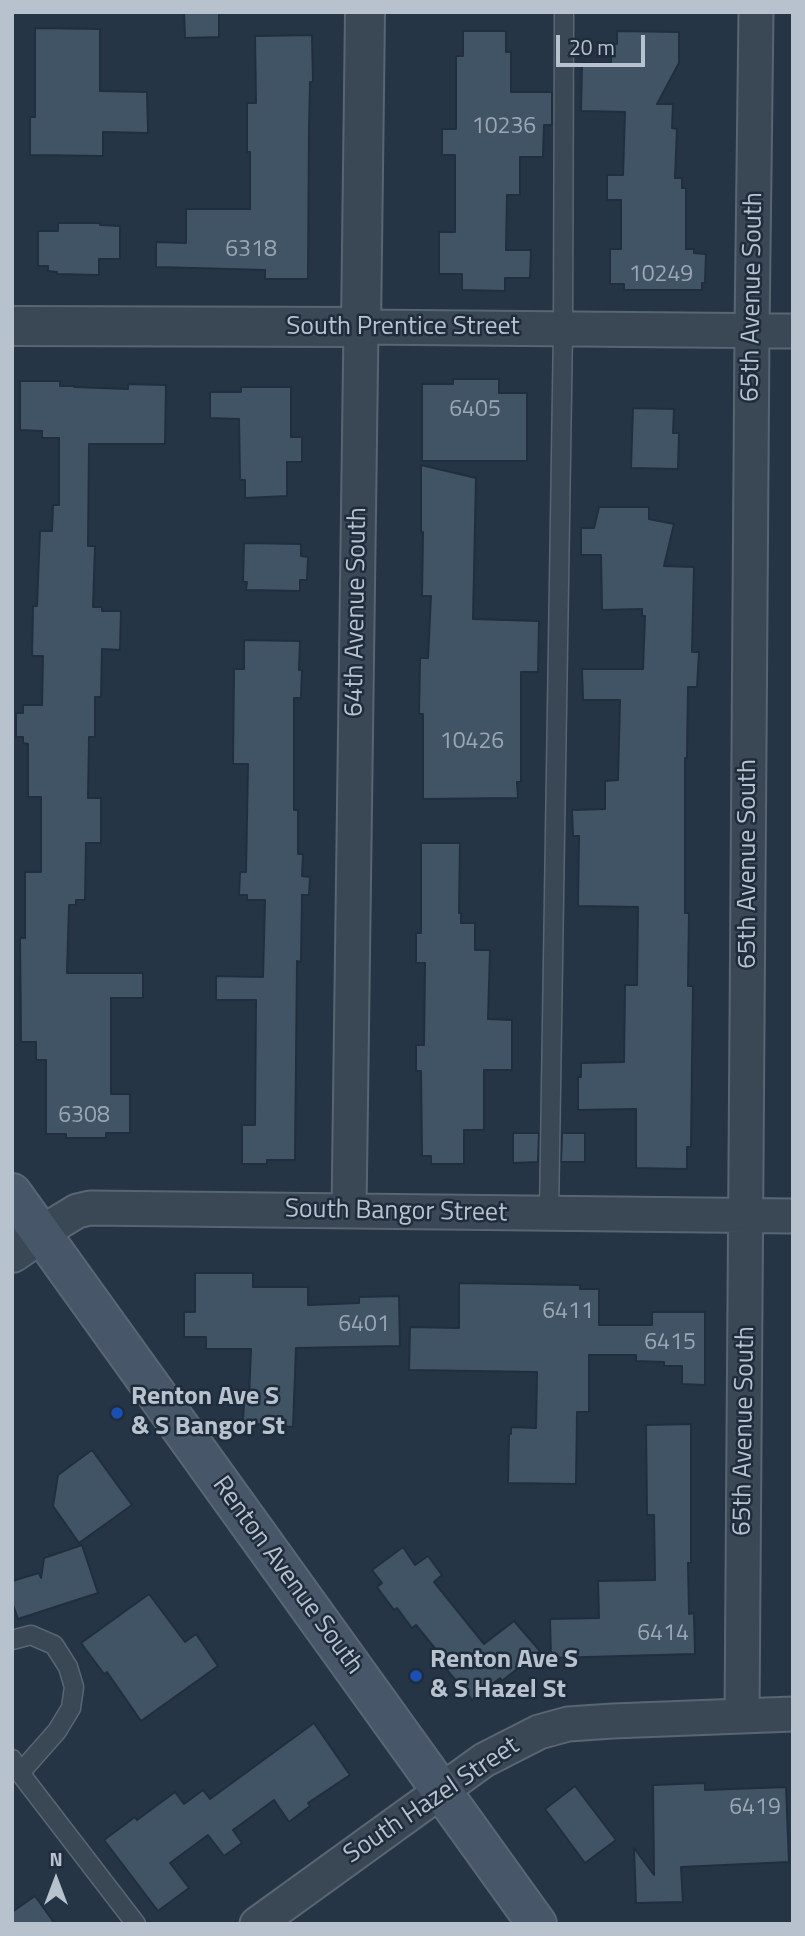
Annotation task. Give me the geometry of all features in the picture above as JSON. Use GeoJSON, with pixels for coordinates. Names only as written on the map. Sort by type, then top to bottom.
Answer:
{"type":"FeatureCollection","features":[{"type":"Feature","properties":{"kind":"main road","name":"Renton Avenue South"},"geometry":{"type":"LineString","coordinates":[[12,1193],[26,1243],[441,1791],[537,1924]]}},
{"type":"Feature","properties":{"kind":"street","name":"64th Avenue South"},"geometry":{"type":"LineString","coordinates":[[349,1211],[365,12]]}},
{"type":"Feature","properties":{"kind":"street","name":"65th Avenue South"},"geometry":{"type":"LineString","coordinates":[[742,1716],[756,12]]}},
{"type":"Feature","properties":{"kind":"street","name":"South Prentice Street"},"geometry":{"type":"LineString","coordinates":[[12,326],[793,331]]}},
{"type":"Feature","properties":{"kind":"street","name":"South Bangor Street"},"geometry":{"type":"LineString","coordinates":[[26,1243],[77,1211],[90,1208],[793,1216]]}},
{"type":"Feature","properties":{"kind":"street","name":"South Hazel Street"},"geometry":{"type":"LineString","coordinates":[[257,1924],[484,1760],[539,1732],[568,1724],[793,1714]]}},
{"type":"Feature","properties":{"kind":"lane"},"geometry":{"type":"LineString","coordinates":[[549,1213],[563,329],[564,12]]}},
{"type":"Feature","properties":{"kind":"lane"},"geometry":{"type":"LineString","coordinates":[[12,1640],[31,1635],[54,1645],[68,1667],[74,1687],[71,1708],[57,1731],[16,1766],[136,1924]]}},
{"type":"Feature","properties":{"kind":"building"},"geometry":{"type":"Polygon","coordinates":[[[184,12],[219,12],[219,37],[185,38],[184,12]]]}},
{"type":"Feature","properties":{"kind":"building"},"geometry":{"type":"Polygon","coordinates":[[[35,28],[100,29],[100,91],[147,92],[148,133],[103,132],[103,156],[30,155],[30,117],[35,117],[35,28]]]}},
{"type":"Feature","properties":{"kind":"building"},"geometry":{"type":"Polygon","coordinates":[[[463,31],[506,31],[506,52],[511,52],[511,92],[552,92],[552,125],[544,125],[543,157],[520,157],[520,195],[507,195],[506,250],[531,250],[530,278],[505,278],[505,291],[462,290],[462,274],[439,274],[439,232],[455,232],[455,155],[442,155],[442,129],[456,129],[456,56],[463,56],[463,31]]]}},
{"type":"Feature","properties":{"kind":"building"},"geometry":{"type":"Polygon","coordinates":[[[617,31],[679,32],[679,63],[657,104],[673,104],[672,128],[677,129],[675,178],[682,178],[682,188],[686,188],[686,249],[706,254],[705,283],[702,283],[702,290],[624,290],[624,284],[610,284],[610,249],[621,249],[621,200],[607,200],[607,175],[623,175],[625,112],[581,111],[582,63],[611,63],[611,44],[617,44],[617,31]]]}},
{"type":"Feature","properties":{"kind":"building"},"geometry":{"type":"Polygon","coordinates":[[[312,35],[308,279],[265,279],[265,270],[156,267],[156,242],[186,243],[186,209],[250,209],[247,103],[256,103],[255,36],[312,35]]]}},
{"type":"Feature","properties":{"kind":"building"},"geometry":{"type":"Polygon","coordinates":[[[58,223],[120,226],[120,259],[99,259],[99,275],[57,274],[48,271],[48,266],[38,266],[38,231],[58,231],[58,223]]]}},
{"type":"Feature","properties":{"kind":"building"},"geometry":{"type":"Polygon","coordinates":[[[453,379],[499,379],[499,393],[527,393],[527,461],[422,461],[422,384],[453,384],[453,379]]]}},
{"type":"Feature","properties":{"kind":"building"},"geometry":{"type":"Polygon","coordinates":[[[20,381],[60,381],[60,386],[128,389],[128,384],[166,385],[165,444],[89,444],[88,546],[95,546],[93,607],[102,607],[102,611],[121,611],[120,650],[102,649],[101,697],[95,697],[95,737],[89,737],[88,798],[101,798],[101,843],[86,843],[85,900],[76,900],[76,905],[69,905],[67,973],[143,973],[143,998],[111,998],[111,1094],[130,1094],[130,1133],[106,1133],[106,1138],[66,1138],[66,1134],[46,1134],[46,1060],[36,1060],[36,1042],[21,1042],[20,938],[25,938],[25,872],[41,872],[41,797],[28,797],[28,744],[23,743],[23,737],[16,737],[16,713],[23,713],[23,705],[42,705],[43,656],[32,656],[33,606],[37,606],[40,531],[52,531],[53,505],[59,505],[59,438],[42,438],[42,431],[20,430],[20,381]]]}},
{"type":"Feature","properties":{"kind":"building"},"geometry":{"type":"Polygon","coordinates":[[[241,387],[291,387],[291,437],[302,437],[302,462],[287,462],[287,496],[245,498],[245,480],[240,480],[239,419],[210,418],[210,392],[241,392],[241,387]]]}},
{"type":"Feature","properties":{"kind":"building"},"geometry":{"type":"Polygon","coordinates":[[[633,408],[674,409],[673,433],[679,433],[678,469],[631,468],[633,408]]]}},
{"type":"Feature","properties":{"kind":"building"},"geometry":{"type":"Polygon","coordinates":[[[421,465],[476,478],[473,619],[539,621],[538,672],[521,672],[521,782],[517,782],[518,798],[423,799],[423,714],[419,714],[420,658],[428,658],[431,596],[422,596],[421,465]]]}},
{"type":"Feature","properties":{"kind":"building"},"geometry":{"type":"Polygon","coordinates":[[[599,507],[649,507],[649,519],[674,524],[664,566],[694,567],[692,652],[699,652],[697,687],[688,687],[685,758],[685,913],[689,913],[688,986],[693,986],[691,1147],[687,1147],[687,1169],[636,1168],[636,1109],[578,1110],[578,1077],[581,1077],[581,1063],[624,1062],[625,985],[637,985],[638,907],[578,906],[579,836],[573,836],[572,810],[605,809],[605,781],[618,780],[620,700],[583,700],[582,669],[643,669],[645,616],[642,616],[642,609],[602,610],[601,555],[581,555],[581,528],[594,528],[599,507]]]}},
{"type":"Feature","properties":{"kind":"building"},"geometry":{"type":"Polygon","coordinates":[[[244,543],[301,544],[301,556],[308,557],[307,580],[300,580],[300,591],[246,590],[247,582],[243,582],[244,543]]]}},
{"type":"Feature","properties":{"kind":"building"},"geometry":{"type":"Polygon","coordinates":[[[244,640],[300,641],[299,670],[302,670],[301,698],[294,698],[294,810],[298,810],[298,854],[303,854],[302,876],[310,877],[309,895],[302,895],[301,962],[297,961],[295,1160],[267,1160],[267,1164],[242,1164],[242,1125],[255,1125],[256,1000],[216,1000],[216,976],[263,977],[265,900],[247,900],[247,895],[239,895],[240,872],[246,872],[248,764],[233,764],[234,669],[244,669],[244,640]]]}},
{"type":"Feature","properties":{"kind":"building"},"geometry":{"type":"Polygon","coordinates":[[[421,843],[460,843],[461,923],[475,923],[475,950],[490,950],[488,1019],[512,1020],[512,1070],[484,1070],[484,1130],[464,1130],[464,1164],[431,1164],[431,1156],[422,1156],[421,1071],[416,1071],[416,1045],[424,1045],[425,963],[416,963],[416,933],[421,933],[421,843]]]}},
{"type":"Feature","properties":{"kind":"building"},"geometry":{"type":"Polygon","coordinates":[[[513,1133],[539,1133],[538,1162],[513,1163],[513,1133]]]}},
{"type":"Feature","properties":{"kind":"building"},"geometry":{"type":"Polygon","coordinates":[[[562,1133],[585,1133],[585,1162],[561,1162],[562,1133]]]}},
{"type":"Feature","properties":{"kind":"building"},"geometry":{"type":"Polygon","coordinates":[[[195,1273],[253,1273],[253,1287],[308,1287],[308,1305],[359,1303],[359,1297],[399,1296],[400,1346],[296,1348],[293,1427],[243,1423],[244,1398],[249,1398],[251,1349],[206,1349],[206,1337],[184,1337],[184,1312],[195,1312],[195,1273]]]}},
{"type":"Feature","properties":{"kind":"building"},"geometry":{"type":"Polygon","coordinates":[[[459,1283],[580,1285],[580,1289],[599,1289],[599,1325],[652,1325],[652,1312],[705,1312],[705,1385],[682,1384],[682,1366],[636,1361],[636,1355],[589,1355],[589,1412],[577,1412],[576,1484],[508,1483],[511,1427],[536,1428],[537,1372],[409,1370],[410,1327],[459,1328],[459,1283]]]}},
{"type":"Feature","properties":{"kind":"building"},"geometry":{"type":"Polygon","coordinates":[[[691,1424],[691,1563],[688,1563],[689,1614],[694,1613],[695,1654],[551,1658],[550,1619],[599,1618],[598,1581],[655,1580],[654,1515],[647,1515],[646,1425],[691,1424]]]}},
{"type":"Feature","properties":{"kind":"building"},"geometry":{"type":"Polygon","coordinates":[[[92,1450],[132,1505],[79,1543],[53,1506],[58,1475],[92,1450]]]}},
{"type":"Feature","properties":{"kind":"building"},"geometry":{"type":"Polygon","coordinates":[[[82,1545],[98,1593],[18,1619],[12,1602],[12,1581],[39,1573],[41,1578],[44,1558],[82,1545]]]}},
{"type":"Feature","properties":{"kind":"building"},"geometry":{"type":"Polygon","coordinates":[[[403,1547],[415,1565],[428,1556],[442,1575],[434,1582],[484,1644],[514,1621],[540,1651],[502,1681],[500,1678],[472,1700],[447,1670],[450,1667],[416,1625],[412,1628],[377,1587],[382,1583],[372,1570],[403,1547]]]}},
{"type":"Feature","properties":{"kind":"building"},"geometry":{"type":"Polygon","coordinates":[[[149,1594],[185,1642],[196,1634],[218,1666],[141,1721],[107,1672],[104,1674],[81,1643],[149,1594]]]}},
{"type":"Feature","properties":{"kind":"building"},"geometry":{"type":"Polygon","coordinates":[[[314,1723],[350,1775],[308,1803],[310,1806],[289,1822],[274,1800],[233,1830],[242,1843],[224,1856],[208,1835],[170,1863],[189,1888],[158,1911],[104,1840],[175,1792],[184,1804],[203,1790],[210,1799],[314,1723]]]}},
{"type":"Feature","properties":{"kind":"building"},"geometry":{"type":"Polygon","coordinates":[[[705,1783],[705,1790],[786,1787],[789,1862],[681,1867],[683,1902],[636,1903],[634,1848],[654,1875],[653,1785],[705,1783]]]}},
{"type":"Feature","properties":{"kind":"building"},"geometry":{"type":"Polygon","coordinates":[[[575,1786],[616,1840],[585,1863],[545,1809],[575,1786]]]}},
{"type":"Feature","properties":{"kind":"building"},"geometry":{"type":"Polygon","coordinates":[[[35,1896],[55,1924],[12,1924],[12,1912],[35,1896]]]}},
{"type":"Feature","properties":{"kind":"place","name":"Renton Ave S & S Bangor St"},"geometry":{"type":"Point","coordinates":[117,1413]}},
{"type":"Feature","properties":{"kind":"place","name":"Renton Ave S & S Hazel St"},"geometry":{"type":"Point","coordinates":[416,1676]}}]}
